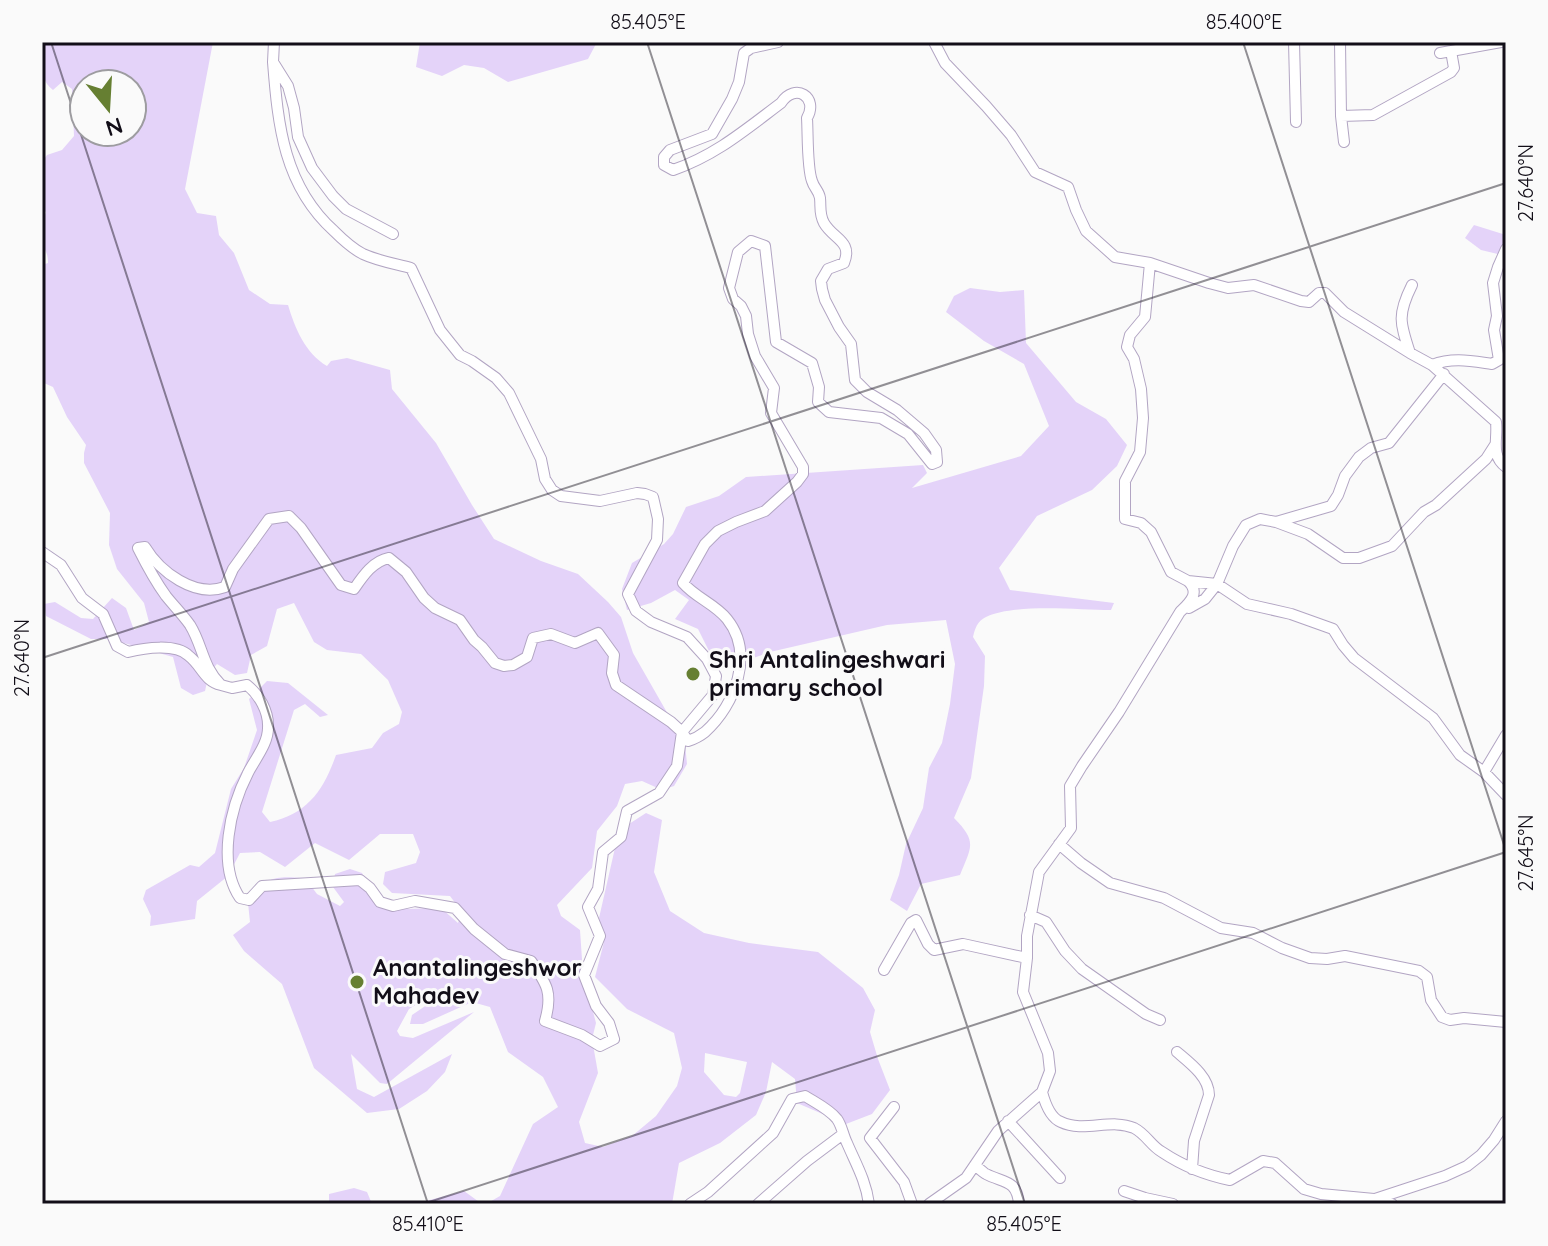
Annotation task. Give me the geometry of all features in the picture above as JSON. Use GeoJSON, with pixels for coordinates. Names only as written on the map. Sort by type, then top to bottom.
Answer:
{"type":"FeatureCollection","features":[{"type":"Feature","properties":{"kind":"street"},"geometry":{"type":"LineString","coordinates":[[42,552],[61,565],[82,598],[103,614],[117,646],[128,652],[149,647],[179,650],[188,654],[212,683],[232,688],[247,685],[262,703],[268,729],[264,745],[244,779],[228,834],[227,858],[232,887],[240,898],[249,900],[262,886],[360,880],[380,902],[393,906],[415,901],[455,908],[474,929],[505,954],[531,961],[547,984],[549,1009],[545,1021],[582,1035],[600,1046],[614,1039],[584,976],[600,936],[588,907],[598,889],[603,852],[621,837],[627,811],[659,793],[677,766],[682,732],[713,695],[716,676],[707,659],[687,637],[651,622],[636,611],[628,594],[657,540],[658,519],[653,497],[637,493],[600,501],[561,496],[552,490],[545,479],[541,459],[509,393],[496,378],[460,355],[440,330],[411,268],[363,254],[317,216],[285,153],[276,94],[274,42]]}},
{"type":"Feature","properties":{"kind":"street"},"geometry":{"type":"LineString","coordinates":[[221,685],[204,663],[199,642],[189,624],[164,594],[138,548],[145,547],[176,579],[192,587],[218,590],[225,587],[233,569],[269,519],[289,516],[341,585],[354,589],[380,560],[389,558],[406,572],[435,608],[460,620],[495,663],[513,665],[527,657],[533,638],[551,634],[575,643],[598,633],[614,655],[612,673],[616,685],[671,722],[688,741],[704,734],[723,710],[739,678],[741,658],[736,633],[727,618],[683,583],[705,544],[718,531],[765,511],[803,474],[803,467],[771,413],[774,388],[755,356],[746,316],[729,288],[738,252],[751,241],[765,246],[776,342],[812,363],[819,387],[818,402],[823,408],[829,412],[881,418],[908,434],[932,464],[937,462],[936,450],[924,433],[855,380],[851,344],[825,300],[821,281],[828,269],[844,263],[847,255],[846,247],[826,227],[819,213],[820,199],[812,182],[808,149],[807,118],[811,105],[806,96],[797,93],[787,95],[781,103],[716,151],[695,162],[673,170],[664,165],[664,157],[670,150],[712,134],[739,82],[744,53],[751,48],[778,42]]}},
{"type":"Feature","properties":{"kind":"street"},"geometry":{"type":"LineString","coordinates":[[934,42],[945,63],[1002,126],[1035,172],[1068,187],[1086,231],[1115,257],[1150,263],[1228,288],[1254,285],[1301,301],[1309,302],[1319,293],[1325,293],[1344,312],[1444,374],[1496,422],[1497,459],[1506,467]]}},
{"type":"Feature","properties":{"kind":"street"},"geometry":{"type":"LineString","coordinates":[[1294,42],[1296,122]]}},
{"type":"Feature","properties":{"kind":"street"},"geometry":{"type":"LineString","coordinates":[[1340,42],[1344,142]]}},
{"type":"Feature","properties":{"kind":"street"},"geometry":{"type":"LineString","coordinates":[[1341,116],[1373,115],[1451,72],[1454,68],[1446,52],[1501,42]]}},
{"type":"Feature","properties":{"kind":"street"},"geometry":{"type":"LineString","coordinates":[[273,62],[288,86],[298,137],[312,168],[346,209],[393,234]]}},
{"type":"Feature","properties":{"kind":"street"},"geometry":{"type":"LineString","coordinates":[[1432,365],[1445,360],[1492,364],[1499,360],[1494,330],[1497,316],[1493,283],[1506,249]]}},
{"type":"Feature","properties":{"kind":"street"},"geometry":{"type":"LineString","coordinates":[[929,1204],[966,1178],[998,1131],[1042,1092],[1050,1071],[1048,1053],[1023,992],[1027,936],[1039,872],[1071,828],[1070,786],[1180,612],[1193,599],[1192,584],[1171,572],[1151,532],[1141,523],[1125,519],[1125,481],[1140,452],[1143,418],[1141,389],[1134,359],[1127,347],[1130,335],[1145,317],[1150,263]]}},
{"type":"Feature","properties":{"kind":"street"},"geometry":{"type":"LineString","coordinates":[[1410,353],[1401,317],[1402,304],[1412,285]]}},
{"type":"Feature","properties":{"kind":"street"},"geometry":{"type":"LineString","coordinates":[[1276,522],[1331,506],[1345,476],[1359,457],[1371,448],[1389,443],[1444,374]]}},
{"type":"Feature","properties":{"kind":"street"},"geometry":{"type":"LineString","coordinates":[[1180,612],[1205,599],[1217,584],[1233,546],[1246,525],[1260,519],[1276,522],[1308,534],[1343,558],[1359,558],[1392,546],[1424,512],[1436,505],[1486,459],[1496,445]]}},
{"type":"Feature","properties":{"kind":"street"},"geometry":{"type":"LineString","coordinates":[[1188,581],[1217,584],[1247,604],[1291,614],[1333,629],[1354,658],[1433,718],[1460,755],[1484,772],[1506,795]]}},
{"type":"Feature","properties":{"kind":"street"},"geometry":{"type":"LineString","coordinates":[[1484,772],[1506,735]]}},
{"type":"Feature","properties":{"kind":"street"},"geometry":{"type":"LineString","coordinates":[[1059,844],[1110,883],[1164,898],[1221,928],[1253,933],[1297,955],[1327,959],[1345,956],[1419,971],[1427,977],[1431,1000],[1442,1017],[1506,1022]]}},
{"type":"Feature","properties":{"kind":"street"},"geometry":{"type":"LineString","coordinates":[[1030,915],[1046,922],[1065,951],[1082,969],[1146,1014],[1160,1020]]}},
{"type":"Feature","properties":{"kind":"street"},"geometry":{"type":"LineString","coordinates":[[884,970],[911,923],[916,920],[934,950],[963,944],[1027,958]]}},
{"type":"Feature","properties":{"kind":"street"},"geometry":{"type":"LineString","coordinates":[[1177,1052],[1192,1065],[1209,1088],[1194,1141],[1192,1169]]}},
{"type":"Feature","properties":{"kind":"street"},"geometry":{"type":"LineString","coordinates":[[1042,1092],[1049,1110],[1061,1123],[1083,1126],[1114,1124],[1133,1128],[1161,1152],[1192,1169],[1230,1180],[1263,1161],[1275,1163],[1304,1189],[1392,1204]]}},
{"type":"Feature","properties":{"kind":"street"},"geometry":{"type":"LineString","coordinates":[[690,1204],[708,1192],[773,1133],[792,1099],[805,1096],[839,1122],[860,1169],[869,1204]]}},
{"type":"Feature","properties":{"kind":"street"},"geometry":{"type":"LineString","coordinates":[[894,1107],[870,1138],[904,1182],[912,1204]]}},
{"type":"Feature","properties":{"kind":"street"},"geometry":{"type":"LineString","coordinates":[[1008,1121],[1060,1178]]}},
{"type":"Feature","properties":{"kind":"street"},"geometry":{"type":"LineString","coordinates":[[1374,1199],[1467,1166],[1481,1155],[1506,1121]]}},
{"type":"Feature","properties":{"kind":"street"},"geometry":{"type":"LineString","coordinates":[[758,1204],[843,1134]]}},
{"type":"Feature","properties":{"kind":"street"},"geometry":{"type":"LineString","coordinates":[[975,1165],[985,1174],[1012,1186],[1018,1194],[1019,1204]]}},
{"type":"Feature","properties":{"kind":"street"},"geometry":{"type":"LineString","coordinates":[[1124,1191],[1173,1204]]}},
{"type":"Feature","properties":{"kind":"shaded area"},"geometry":{"type":"Polygon","coordinates":[[[42,42],[213,42],[185,189],[197,213],[216,216],[219,235],[234,253],[249,290],[270,304],[288,305],[302,339],[319,361],[327,366],[331,361],[347,358],[390,370],[392,389],[436,443],[494,539],[578,574],[608,602],[621,617],[633,653],[685,744],[687,764],[674,786],[662,790],[642,781],[625,784],[617,806],[597,831],[592,868],[557,905],[561,916],[580,930],[583,974],[596,1023],[592,1039],[598,1073],[579,1122],[585,1143],[603,1147],[632,1136],[656,1116],[677,1086],[682,1068],[674,1033],[627,1009],[595,977],[604,942],[599,918],[615,848],[629,824],[646,813],[662,820],[654,872],[670,911],[704,933],[749,943],[818,952],[863,988],[875,1010],[870,1032],[890,1090],[872,1114],[846,1124],[797,1103],[795,1079],[772,1062],[766,1092],[756,1115],[720,1143],[679,1163],[672,1204],[486,1204],[500,1196],[533,1124],[558,1107],[543,1077],[508,1052],[490,1007],[472,1002],[423,1024],[410,1024],[412,1015],[443,994],[440,990],[409,1009],[397,1031],[400,1036],[413,1038],[474,1012],[387,1084],[380,1083],[351,1054],[357,1089],[374,1097],[452,1054],[445,1072],[427,1091],[399,1109],[367,1113],[314,1068],[282,984],[244,951],[233,935],[250,922],[248,903],[266,883],[285,877],[305,878],[317,894],[340,906],[344,902],[333,887],[335,874],[350,869],[362,873],[376,901],[403,909],[441,908],[458,923],[462,912],[450,896],[392,893],[383,884],[385,872],[416,863],[420,852],[413,834],[380,834],[349,860],[315,843],[285,867],[260,852],[240,853],[228,876],[197,901],[195,919],[150,926],[151,916],[143,899],[146,890],[190,865],[199,867],[215,853],[231,789],[244,768],[257,730],[249,699],[267,681],[288,683],[328,715],[320,717],[305,704],[294,710],[262,812],[270,822],[295,813],[304,806],[320,789],[336,755],[372,748],[383,733],[399,724],[402,712],[388,680],[361,654],[327,650],[314,642],[294,603],[277,609],[267,646],[251,655],[247,673],[235,675],[217,664],[209,673],[205,691],[193,695],[181,688],[173,657],[110,639],[91,639],[46,616],[44,604],[55,602],[81,618],[93,619],[112,598],[126,608],[134,630],[149,622],[144,603],[117,569],[109,545],[110,513],[84,463],[86,445],[67,417],[53,387],[44,383],[42,376],[42,265],[48,263],[41,234],[46,212],[42,209],[42,162],[47,155],[62,150],[68,143],[68,148],[148,148],[148,68],[68,68],[68,86],[62,82],[53,90],[45,80],[42,42]],[[705,1053],[704,1072],[724,1095],[736,1097],[740,1093],[747,1062],[705,1053]]]}},
{"type":"Feature","properties":{"kind":"shaded area"},"geometry":{"type":"Polygon","coordinates":[[[420,42],[597,42],[588,59],[508,82],[484,68],[464,65],[442,76],[416,67],[420,42]]]}},
{"type":"Feature","properties":{"kind":"shaded area"},"geometry":{"type":"Polygon","coordinates":[[[1474,225],[1506,235],[1506,256],[1481,250],[1465,238],[1474,225]]]}},
{"type":"Feature","properties":{"kind":"shaded area"},"geometry":{"type":"Polygon","coordinates":[[[970,288],[1000,292],[1024,290],[1026,343],[1076,402],[1106,419],[1127,445],[1117,466],[1092,490],[1037,516],[999,568],[1010,590],[1114,603],[1111,610],[1013,610],[986,617],[978,623],[973,637],[985,656],[984,686],[971,778],[954,818],[967,833],[969,851],[960,875],[921,884],[907,911],[890,900],[906,844],[923,808],[929,768],[942,743],[950,704],[955,664],[946,620],[887,625],[770,652],[722,669],[712,657],[698,629],[675,619],[689,600],[675,590],[651,603],[627,610],[622,589],[632,563],[664,544],[673,534],[686,507],[719,496],[746,477],[923,465],[927,473],[912,488],[1021,456],[1049,426],[1024,364],[984,341],[946,312],[954,296],[970,288]]]}},
{"type":"Feature","properties":{"kind":"shaded area"},"geometry":{"type":"Polygon","coordinates":[[[354,1188],[367,1192],[372,1204],[329,1204],[329,1194],[354,1188]]]}},
{"type":"Feature","properties":{"kind":"shaded area"},"geometry":{"type":"Polygon","coordinates":[[[464,1191],[482,1204],[420,1204],[422,1202],[464,1191]]]}},
{"type":"Feature","properties":{"kind":"place","name":"Shri Antalingeshwari primary school"},"geometry":{"type":"Point","coordinates":[693,674]}},
{"type":"Feature","properties":{"kind":"place","name":"Anantalingeshwor Mahadev"},"geometry":{"type":"Point","coordinates":[357,982]}}]}
